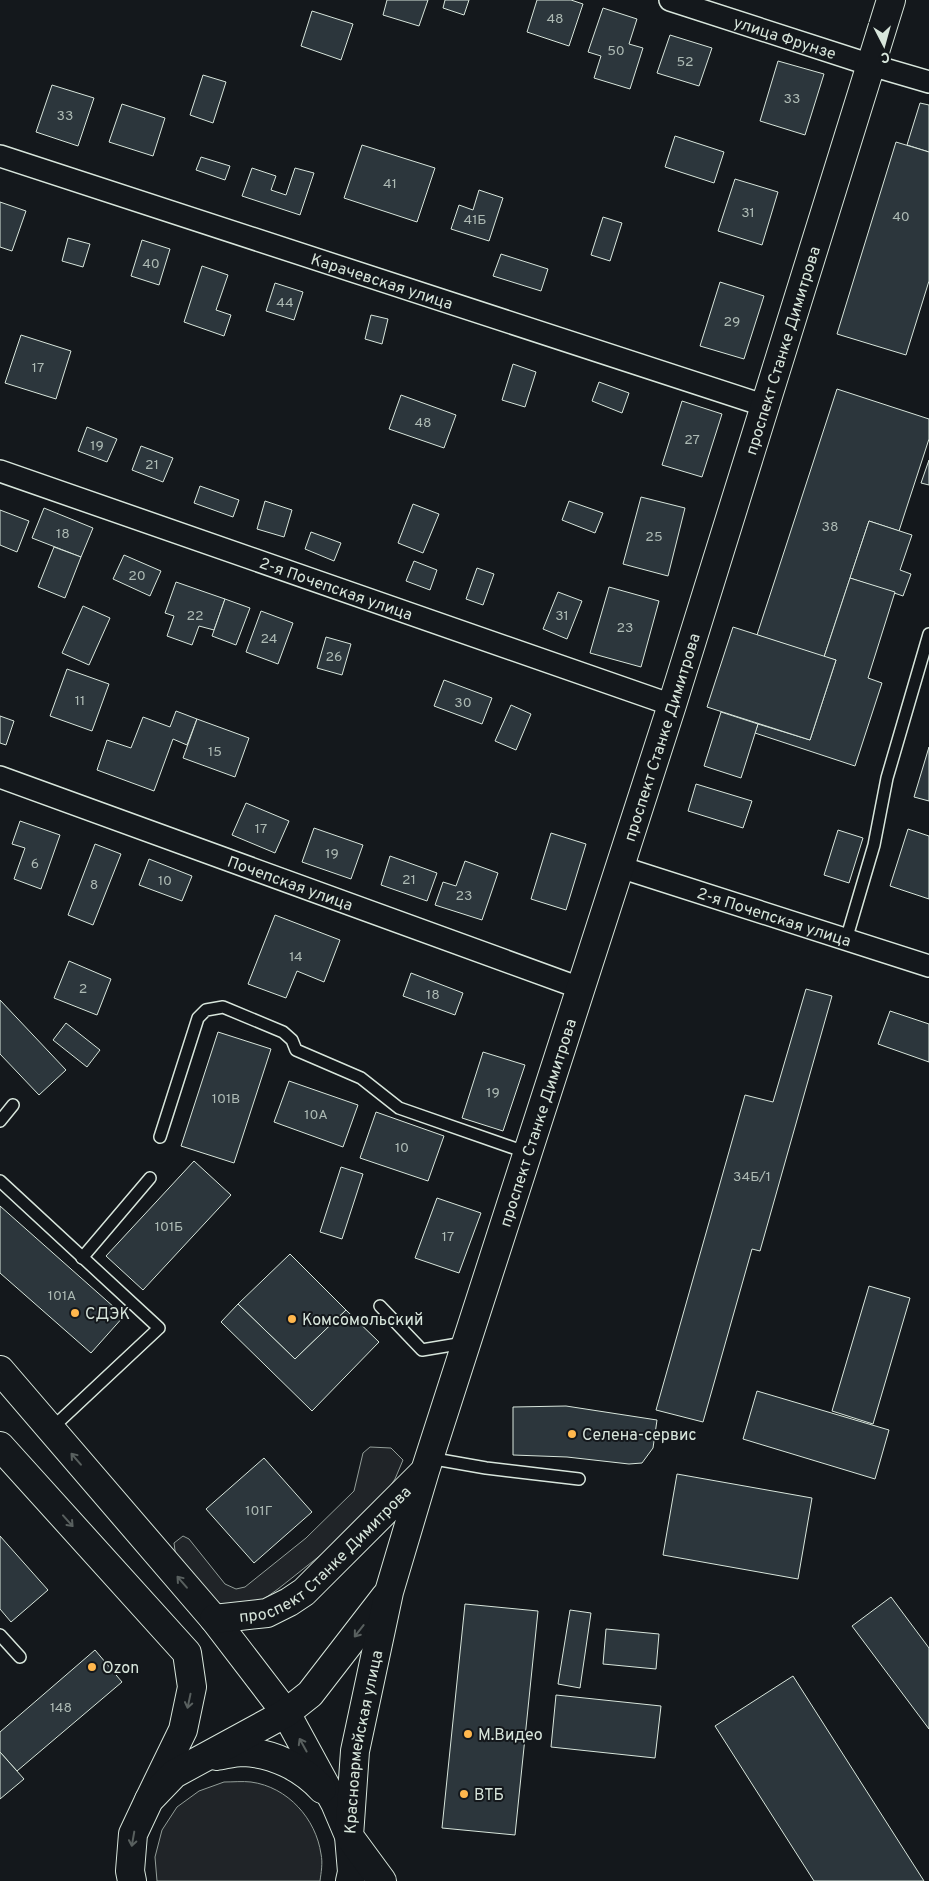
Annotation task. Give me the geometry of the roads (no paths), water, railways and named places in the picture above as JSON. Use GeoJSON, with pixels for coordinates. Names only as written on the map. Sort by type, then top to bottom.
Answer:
{"type":"FeatureCollection","features":[{"type":"Feature","properties":{"kind":"main road","name":"проспект Станке Димитрова"},"geometry":{"type":"LineString","coordinates":[[389,1592],[427,1465],[672,705],[891,0]]}},
{"type":"Feature","properties":{"kind":"main road"},"geometry":{"type":"LineString","coordinates":[[0,1370],[214,1619],[286,1713],[335,1803],[349,1836],[352,1872],[350,1881]]}},
{"type":"Feature","properties":{"kind":"main road"},"geometry":{"type":"LineString","coordinates":[[0,1446],[187,1653],[192,1687],[183,1730],[134,1834],[130,1871],[132,1881]]}},
{"type":"Feature","properties":{"kind":"main road","name":"проспект Станке Димитрова"},"geometry":{"type":"LineString","coordinates":[[214,1619],[267,1613],[304,1592],[427,1465]]}},
{"type":"Feature","properties":{"kind":"main road"},"geometry":{"type":"LineString","coordinates":[[149,1800],[174,1774],[286,1713],[310,1694],[389,1592]]}},
{"type":"Feature","properties":{"kind":"main road","name":"Красноармейская улица"},"geometry":{"type":"LineString","coordinates":[[382,1881],[349,1836],[355,1752],[389,1592]]}},
{"type":"Feature","properties":{"kind":"main road"},"geometry":{"type":"LineString","coordinates":[[207,1757],[243,1752],[278,1759],[310,1776],[335,1803]]}},
{"type":"Feature","properties":{"kind":"street","name":"улица Фрунзе"},"geometry":{"type":"LineString","coordinates":[[670,0],[929,82]]}},
{"type":"Feature","properties":{"kind":"street","name":"Карачевская улица"},"geometry":{"type":"LineString","coordinates":[[0,156],[766,406]]}},
{"type":"Feature","properties":{"kind":"street","name":"2-я Почепская улица"},"geometry":{"type":"LineString","coordinates":[[0,471],[672,705]]}},
{"type":"Feature","properties":{"kind":"street","name":"Почепская улица"},"geometry":{"type":"LineString","coordinates":[[0,778],[580,988]]}},
{"type":"Feature","properties":{"kind":"street","name":"2-я Почепская улица"},"geometry":{"type":"LineString","coordinates":[[620,867],[929,966]]}},
{"type":"Feature","properties":{"kind":"lane"},"geometry":{"type":"LineString","coordinates":[[846,940],[874,845],[886,778],[929,634]]}},
{"type":"Feature","properties":{"kind":"lane"},"geometry":{"type":"LineString","coordinates":[[160,1137],[198,1018],[206,1010],[222,1007],[283,1032],[292,1040],[296,1050],[361,1078],[399,1108],[528,1153]]}},
{"type":"Feature","properties":{"kind":"lane"},"geometry":{"type":"LineString","coordinates":[[0,1121],[12,1105]]}},
{"type":"Feature","properties":{"kind":"lane"},"geometry":{"type":"LineString","coordinates":[[82,1258],[150,1178]]}},
{"type":"Feature","properties":{"kind":"lane"},"geometry":{"type":"LineString","coordinates":[[0,1181],[159,1328],[51,1430]]}},
{"type":"Feature","properties":{"kind":"lane"},"geometry":{"type":"LineString","coordinates":[[380,1306],[422,1350],[466,1343]]}},
{"type":"Feature","properties":{"kind":"lane"},"geometry":{"type":"LineString","coordinates":[[427,1465],[486,1468],[579,1479]]}},
{"type":"Feature","properties":{"kind":"lane"},"geometry":{"type":"LineString","coordinates":[[0,1636],[20,1657]]}},
{"type":"Feature","properties":{"kind":"place","name":"СДЭК"},"geometry":{"type":"Point","coordinates":[75,1313]}},
{"type":"Feature","properties":{"kind":"place","name":"Комсомольский"},"geometry":{"type":"Point","coordinates":[292,1319]}},
{"type":"Feature","properties":{"kind":"place","name":"Селена-сервис"},"geometry":{"type":"Point","coordinates":[572,1434]}},
{"type":"Feature","properties":{"kind":"place","name":"Ozon"},"geometry":{"type":"Point","coordinates":[92,1667]}},
{"type":"Feature","properties":{"kind":"place","name":"М.Видео"},"geometry":{"type":"Point","coordinates":[468,1734]}},
{"type":"Feature","properties":{"kind":"place","name":"ВТБ"},"geometry":{"type":"Point","coordinates":[464,1794]}}]}
